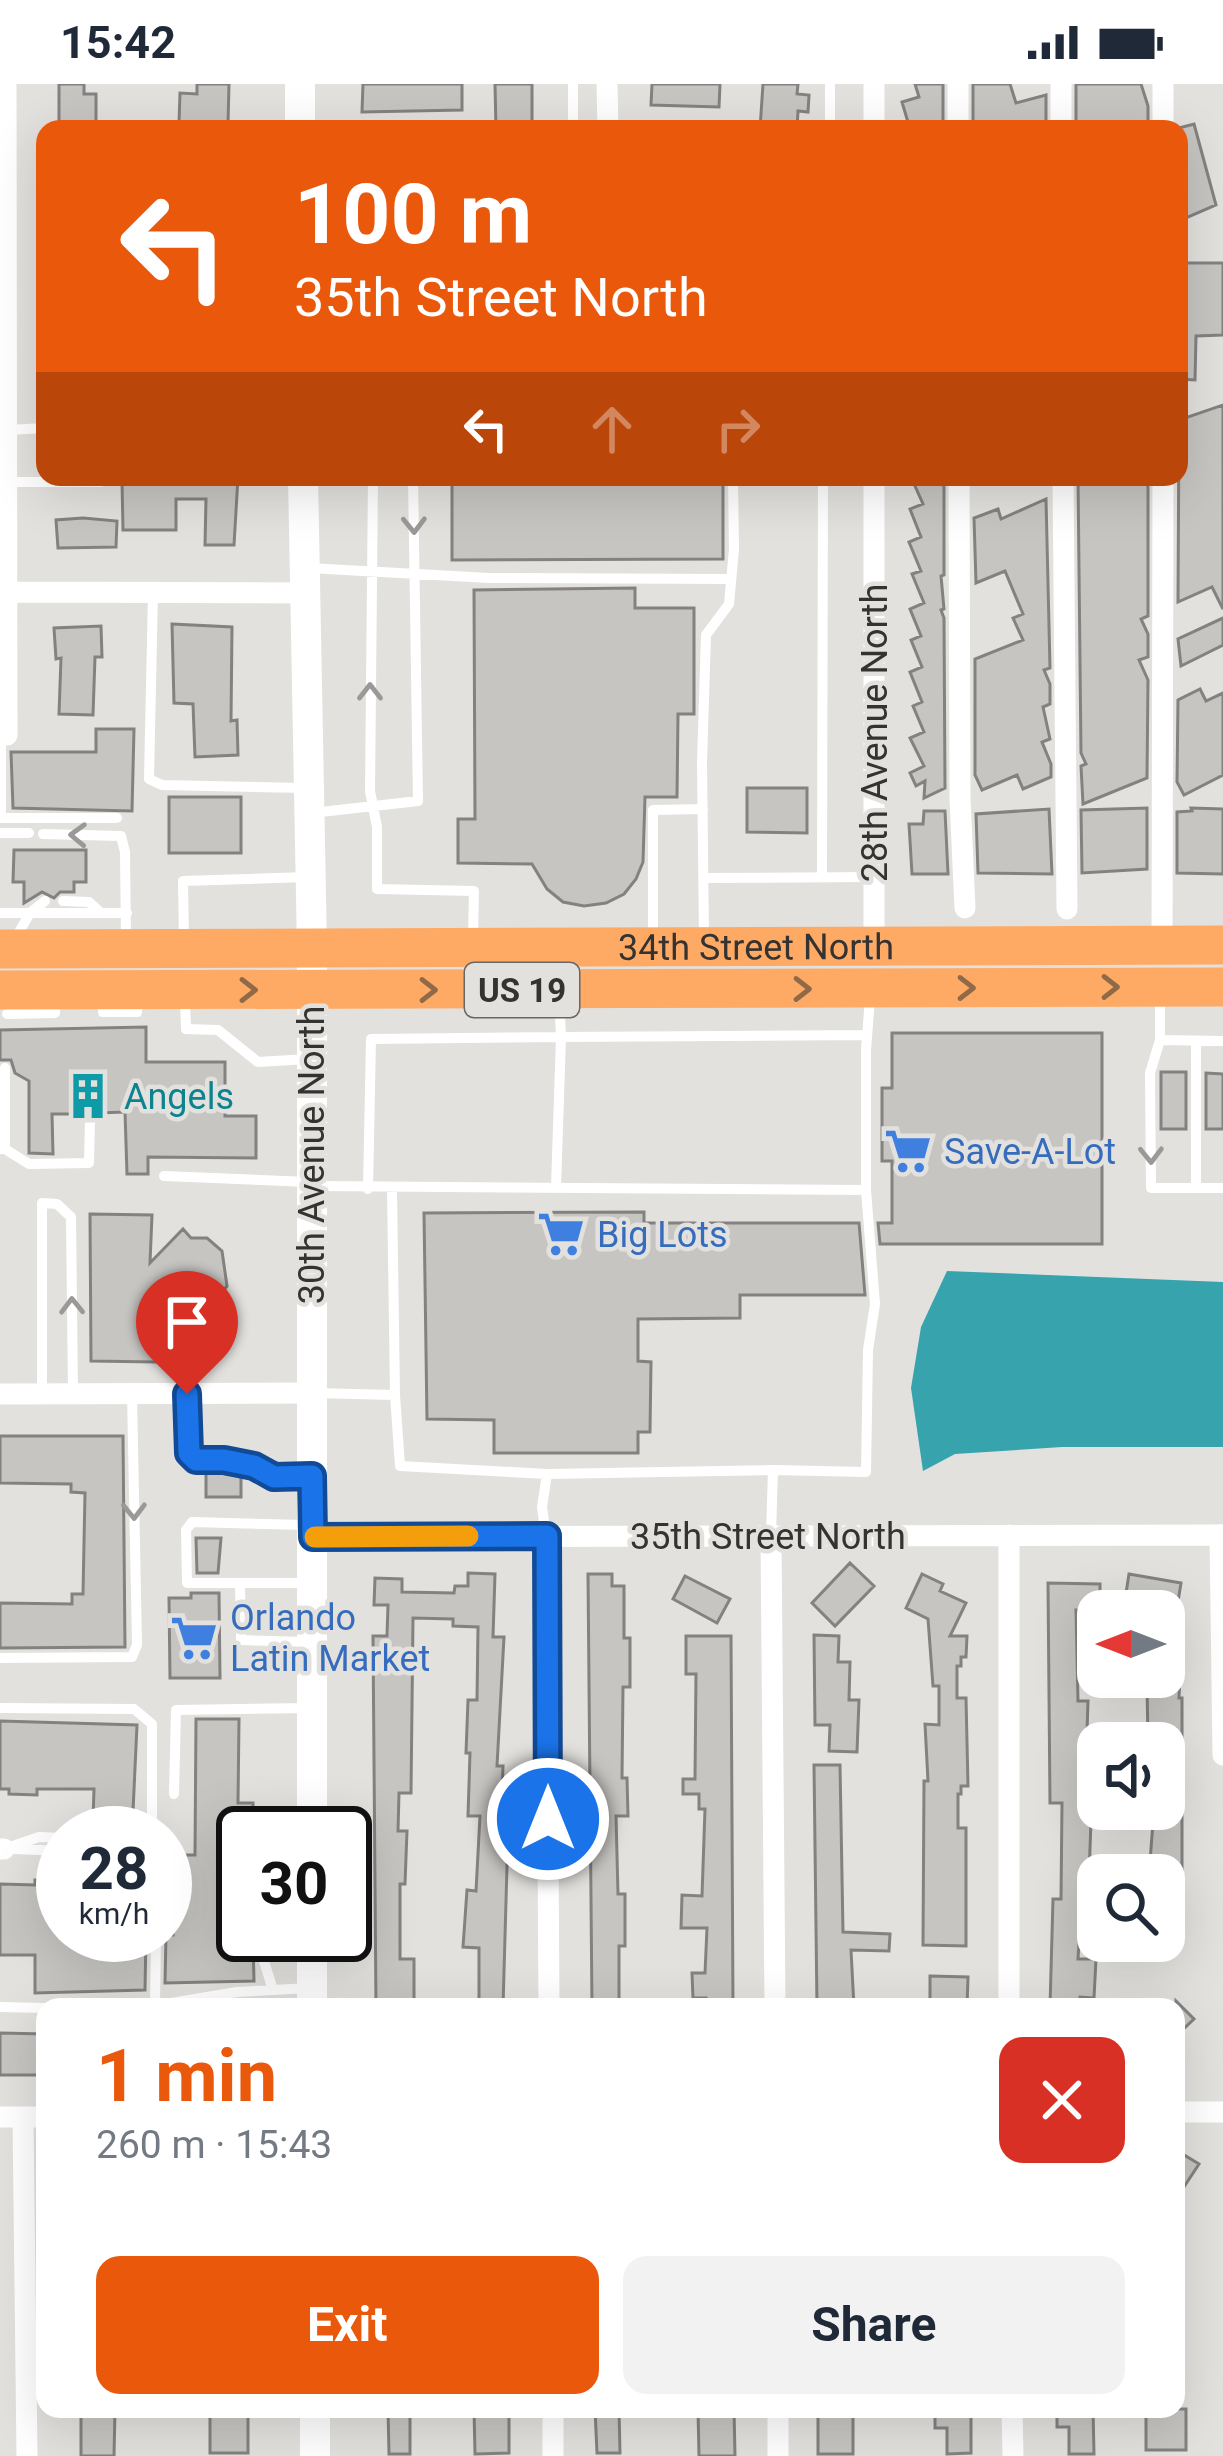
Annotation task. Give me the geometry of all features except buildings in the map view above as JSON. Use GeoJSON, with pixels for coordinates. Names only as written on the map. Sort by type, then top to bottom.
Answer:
{"type":"FeatureCollection","features":[{"type":"Feature","properties":{"kind":"highway","name":"34th Street North"},"geometry":{"type":"LineString","coordinates":[[2,931],[126,931],[184,949],[1223,945]]}},
{"type":"Feature","properties":{"kind":"highway","name":"34th Street North"},"geometry":{"type":"LineString","coordinates":[[6,998],[54,990],[1223,987]]}},
{"type":"Feature","properties":{"kind":"street"},"geometry":{"type":"LineString","coordinates":[[6,84],[7,735]]}},
{"type":"Feature","properties":{"kind":"street"},"geometry":{"type":"LineString","coordinates":[[300,84],[300,120]]}},
{"type":"Feature","properties":{"kind":"street"},"geometry":{"type":"LineString","coordinates":[[607,84],[608,120]]}},
{"type":"Feature","properties":{"kind":"street"},"geometry":{"type":"LineString","coordinates":[[874,84],[874,120]]}},
{"type":"Feature","properties":{"kind":"street"},"geometry":{"type":"LineString","coordinates":[[958,84],[958,120]]}},
{"type":"Feature","properties":{"kind":"street"},"geometry":{"type":"LineString","coordinates":[[1060,84],[1061,120]]}},
{"type":"Feature","properties":{"kind":"street"},"geometry":{"type":"LineString","coordinates":[[1163,84],[1163,120]]}},
{"type":"Feature","properties":{"kind":"street","name":"30th Avenue North"},"geometry":{"type":"LineString","coordinates":[[303,486],[312,948],[312,1806]]}},
{"type":"Feature","properties":{"kind":"street","name":"28th Avenue North"},"geometry":{"type":"LineString","coordinates":[[871,989],[874,486]]}},
{"type":"Feature","properties":{"kind":"street"},"geometry":{"type":"LineString","coordinates":[[959,486],[965,908]]}},
{"type":"Feature","properties":{"kind":"street"},"geometry":{"type":"LineString","coordinates":[[1063,486],[1067,909]]}},
{"type":"Feature","properties":{"kind":"street"},"geometry":{"type":"LineString","coordinates":[[1159,987],[1163,945],[1163,486]]}},
{"type":"Feature","properties":{"kind":"street"},"geometry":{"type":"LineString","coordinates":[[4,592],[152,592],[303,580]]}},
{"type":"Feature","properties":{"kind":"street"},"geometry":{"type":"LineString","coordinates":[[2,931],[6,998]]}},
{"type":"Feature","properties":{"kind":"street"},"geometry":{"type":"LineString","coordinates":[[0,1394],[311,1393]]}},
{"type":"Feature","properties":{"kind":"street","name":"35th Street North"},"geometry":{"type":"LineString","coordinates":[[313,1531],[547,1536],[1222,1535]]}},
{"type":"Feature","properties":{"kind":"street"},"geometry":{"type":"LineString","coordinates":[[1009,1535],[1009,1998]]}},
{"type":"Feature","properties":{"kind":"street"},"geometry":{"type":"LineString","coordinates":[[1222,1535],[1223,1755]]}},
{"type":"Feature","properties":{"kind":"street"},"geometry":{"type":"LineString","coordinates":[[547,1536],[549,1998]]}},
{"type":"Feature","properties":{"kind":"street"},"geometry":{"type":"LineString","coordinates":[[771,1536],[775,1998]]}},
{"type":"Feature","properties":{"kind":"street"},"geometry":{"type":"LineString","coordinates":[[312,1962],[312,1998]]}},
{"type":"Feature","properties":{"kind":"street"},"geometry":{"type":"LineString","coordinates":[[1185,2112],[1223,2112]]}},
{"type":"Feature","properties":{"kind":"street"},"geometry":{"type":"LineString","coordinates":[[23,2117],[27,2456]]}},
{"type":"Feature","properties":{"kind":"street"},"geometry":{"type":"LineString","coordinates":[[315,2418],[315,2456]]}},
{"type":"Feature","properties":{"kind":"street"},"geometry":{"type":"LineString","coordinates":[[553,2418],[553,2456]]}},
{"type":"Feature","properties":{"kind":"street"},"geometry":{"type":"LineString","coordinates":[[778,2418],[778,2456]]}},
{"type":"Feature","properties":{"kind":"street"},"geometry":{"type":"LineString","coordinates":[[1012,2418],[1013,2456]]}},
{"type":"Feature","properties":{"kind":"lane"},"geometry":{"type":"LineString","coordinates":[[573,84],[573,120]]}},
{"type":"Feature","properties":{"kind":"lane"},"geometry":{"type":"LineString","coordinates":[[830,84],[830,120]]}},
{"type":"Feature","properties":{"kind":"lane"},"geometry":{"type":"LineString","coordinates":[[8,430],[36,428]]}},
{"type":"Feature","properties":{"kind":"lane"},"geometry":{"type":"LineString","coordinates":[[8,482],[36,482]]}},
{"type":"Feature","properties":{"kind":"lane"},"geometry":{"type":"LineString","coordinates":[[373,486],[370,791],[377,889],[474,891],[473,948]]}},
{"type":"Feature","properties":{"kind":"lane"},"geometry":{"type":"LineString","coordinates":[[152,592],[149,779],[162,785],[374,808],[418,801],[412,486]]}},
{"type":"Feature","properties":{"kind":"lane"},"geometry":{"type":"LineString","coordinates":[[704,947],[706,635],[729,604],[733,486]]}},
{"type":"Feature","properties":{"kind":"lane"},"geometry":{"type":"LineString","coordinates":[[822,878],[823,486]]}},
{"type":"Feature","properties":{"kind":"lane"},"geometry":{"type":"LineString","coordinates":[[303,580],[371,571],[489,578],[731,579]]}},
{"type":"Feature","properties":{"kind":"lane"},"geometry":{"type":"LineString","coordinates":[[7,735],[1,745],[0,818],[117,818]]}},
{"type":"Feature","properties":{"kind":"lane"},"geometry":{"type":"LineString","coordinates":[[653,947],[653,810],[703,808]]}},
{"type":"Feature","properties":{"kind":"lane"},"geometry":{"type":"LineString","coordinates":[[0,833],[121,836],[126,931]]}},
{"type":"Feature","properties":{"kind":"lane"},"geometry":{"type":"LineString","coordinates":[[184,949],[183,881],[310,877]]}},
{"type":"Feature","properties":{"kind":"lane"},"geometry":{"type":"LineString","coordinates":[[704,878],[874,877]]}},
{"type":"Feature","properties":{"kind":"lane"},"geometry":{"type":"LineString","coordinates":[[2,931],[45,901]]}},
{"type":"Feature","properties":{"kind":"lane"},"geometry":{"type":"LineString","coordinates":[[63,902],[89,902],[126,931]]}},
{"type":"Feature","properties":{"kind":"lane"},"geometry":{"type":"LineString","coordinates":[[2,931],[30,913],[101,913]]}},
{"type":"Feature","properties":{"kind":"lane"},"geometry":{"type":"LineString","coordinates":[[1159,987],[1160,1040],[1150,1073],[1151,1188],[1223,1188]]}},
{"type":"Feature","properties":{"kind":"lane"},"geometry":{"type":"LineString","coordinates":[[556,1187],[559,989]]}},
{"type":"Feature","properties":{"kind":"lane"},"geometry":{"type":"LineString","coordinates":[[392,1189],[391,1300],[400,1466],[547,1474],[866,1472],[868,1349],[875,1304],[866,1190],[871,989]]}},
{"type":"Feature","properties":{"kind":"lane"},"geometry":{"type":"LineString","coordinates":[[184,990],[186,1029],[218,1030],[258,1062],[311,1059]]}},
{"type":"Feature","properties":{"kind":"lane"},"geometry":{"type":"LineString","coordinates":[[6,998],[6,1030]]}},
{"type":"Feature","properties":{"kind":"lane"},"geometry":{"type":"LineString","coordinates":[[368,1189],[371,1039],[867,1035]]}},
{"type":"Feature","properties":{"kind":"lane"},"geometry":{"type":"LineString","coordinates":[[1160,1040],[1223,1041]]}},
{"type":"Feature","properties":{"kind":"lane"},"geometry":{"type":"LineString","coordinates":[[1196,1041],[1196,1188]]}},
{"type":"Feature","properties":{"kind":"lane"},"geometry":{"type":"LineString","coordinates":[[5,1068],[2,1149],[29,1165],[89,1163],[90,1118]]}},
{"type":"Feature","properties":{"kind":"lane"},"geometry":{"type":"LineString","coordinates":[[164,1176],[368,1189],[866,1190]]}},
{"type":"Feature","properties":{"kind":"lane"},"geometry":{"type":"LineString","coordinates":[[42,1394],[42,1204],[57,1204],[71,1217],[73,1394]]}},
{"type":"Feature","properties":{"kind":"lane"},"geometry":{"type":"LineString","coordinates":[[311,1393],[395,1395]]}},
{"type":"Feature","properties":{"kind":"lane"},"geometry":{"type":"LineString","coordinates":[[0,1658],[132,1657],[137,1645],[132,1394]]}},
{"type":"Feature","properties":{"kind":"lane"},"geometry":{"type":"LineString","coordinates":[[187,1394],[189,1453],[196,1460],[254,1466],[274,1477],[312,1476]]}},
{"type":"Feature","properties":{"kind":"lane"},"geometry":{"type":"LineString","coordinates":[[771,1536],[773,1471]]}},
{"type":"Feature","properties":{"kind":"lane"},"geometry":{"type":"LineString","coordinates":[[547,1474],[542,1507],[547,1536]]}},
{"type":"Feature","properties":{"kind":"lane"},"geometry":{"type":"LineString","coordinates":[[313,1531],[192,1522],[186,1530],[187,1582],[313,1583]]}},
{"type":"Feature","properties":{"kind":"lane"},"geometry":{"type":"LineString","coordinates":[[240,1583],[241,1640],[313,1642]]}},
{"type":"Feature","properties":{"kind":"lane"},"geometry":{"type":"LineString","coordinates":[[0,1708],[134,1709],[152,1724],[152,1806]]}},
{"type":"Feature","properties":{"kind":"lane"},"geometry":{"type":"LineString","coordinates":[[175,1794],[176,1710],[312,1708]]}},
{"type":"Feature","properties":{"kind":"lane"},"geometry":{"type":"LineString","coordinates":[[2,1849],[36,1838]]}},
{"type":"Feature","properties":{"kind":"lane"},"geometry":{"type":"LineString","coordinates":[[2,1849],[36,1850]]}},
{"type":"Feature","properties":{"kind":"lane"},"geometry":{"type":"LineString","coordinates":[[152,1998],[154,1962]]}},
{"type":"Feature","properties":{"kind":"lane"},"geometry":{"type":"LineString","coordinates":[[264,1962],[273,1990]]}},
{"type":"Feature","properties":{"kind":"lane"},"geometry":{"type":"LineString","coordinates":[[212,1998],[273,1990],[312,1998]]}},
{"type":"Feature","properties":{"kind":"lane"},"geometry":{"type":"LineString","coordinates":[[0,2007],[36,2008]]}},
{"type":"Feature","properties":{"kind":"water"},"geometry":{"type":"Polygon","coordinates":[[[947,1271],[1223,1282],[1223,1447],[1062,1447],[955,1454],[923,1471],[911,1388],[921,1327],[947,1271]]]}},
{"type":"Feature","properties":{"kind":"slow traffic"},"geometry":{"type":"LineString","coordinates":[[315,1537],[468,1536]]}},
{"type":"Feature","properties":{"kind":"place","name":"Angels"},"geometry":{"type":"Point","coordinates":[88,1096]}},
{"type":"Feature","properties":{"kind":"place","name":"Save-A-Lot"},"geometry":{"type":"Point","coordinates":[908,1151]}},
{"type":"Feature","properties":{"kind":"place","name":"Big Lots"},"geometry":{"type":"Point","coordinates":[561,1234]}},
{"type":"Feature","properties":{"kind":"place","name":"Orlando Latin Market"},"geometry":{"type":"Point","coordinates":[194,1638]}},
{"type":"Feature","properties":{"kind":"route"},"geometry":{"type":"LineString","coordinates":[[187,1394],[189,1453],[196,1460],[254,1466],[274,1477],[312,1476],[313,1537],[547,1536],[548,1819]]}}]}
